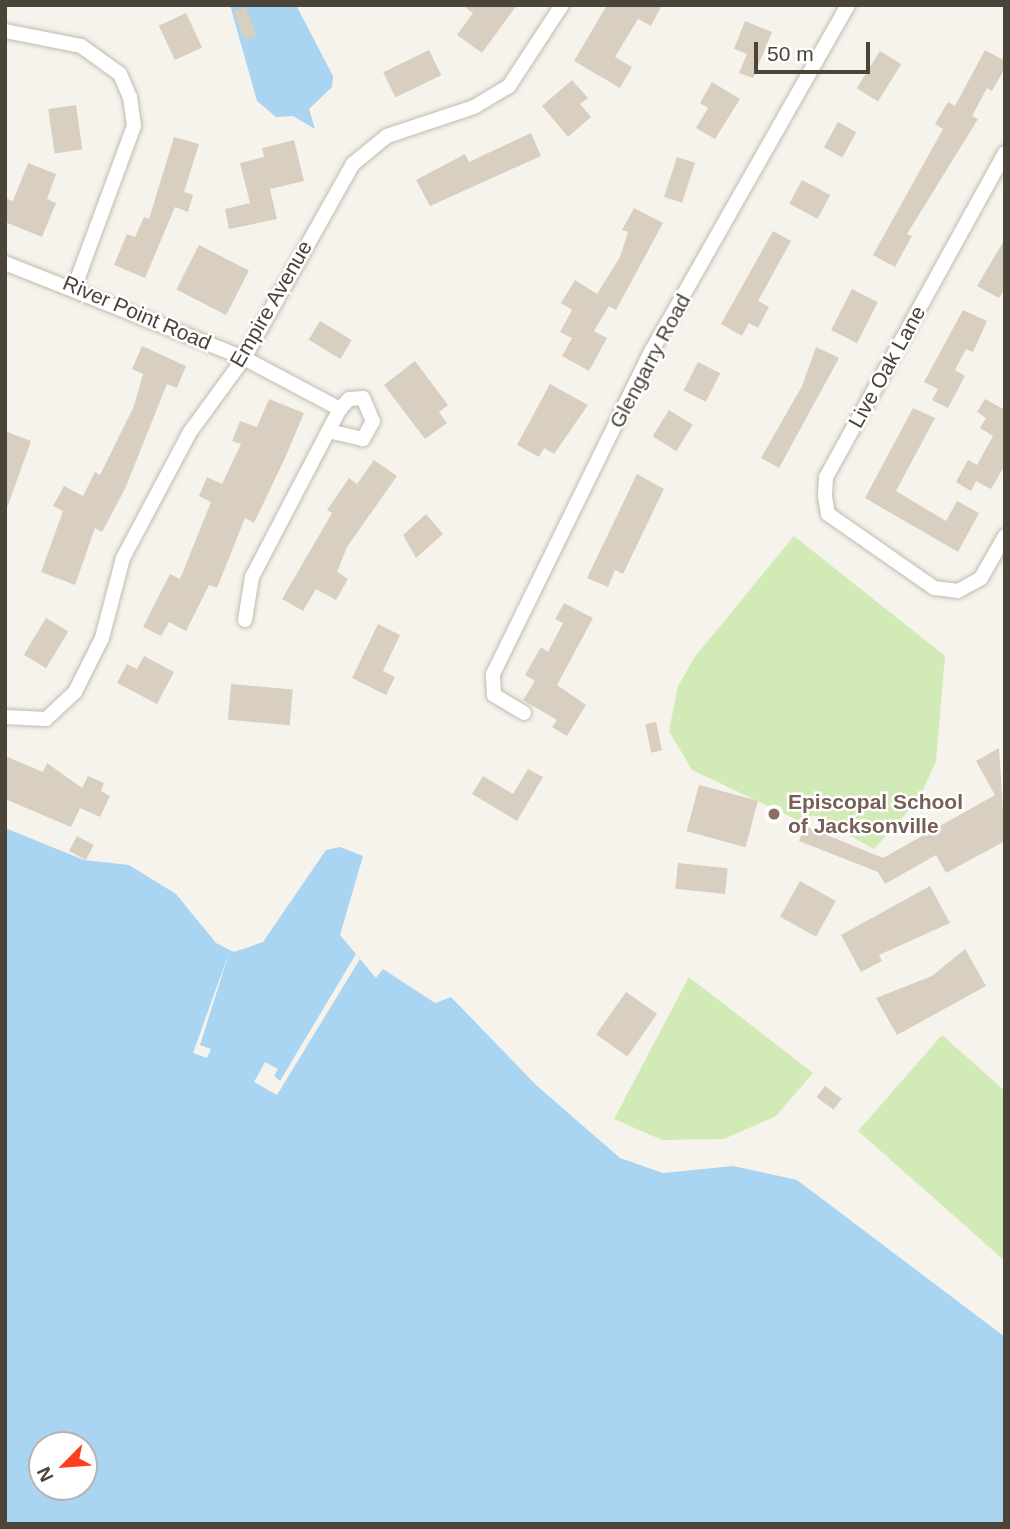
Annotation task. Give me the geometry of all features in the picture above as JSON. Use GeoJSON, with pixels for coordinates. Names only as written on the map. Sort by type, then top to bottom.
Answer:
{"type":"FeatureCollection","features":[{"type":"Feature","properties":{"kind":"street","name":"Empire Avenue"},"geometry":{"type":"LineString","coordinates":[[5,717],[46,719],[75,692],[102,638],[123,558],[190,432],[244,358],[353,164],[387,136],[474,107],[509,86],[562,5]]}},
{"type":"Feature","properties":{"kind":"street","name":"Glengarry Road"},"geometry":{"type":"LineString","coordinates":[[524,713],[494,695],[493,674],[652,350],[848,5]]}},
{"type":"Feature","properties":{"kind":"street"},"geometry":{"type":"LineString","coordinates":[[5,30],[82,46],[120,74],[130,97],[134,126],[75,288]]}},
{"type":"Feature","properties":{"kind":"street","name":"Live Oak Lane"},"geometry":{"type":"LineString","coordinates":[[1005,153],[826,477],[828,514],[892,563],[934,588],[958,591],[981,578],[1005,536]]}},
{"type":"Feature","properties":{"kind":"street","name":"River Point Road"},"geometry":{"type":"LineString","coordinates":[[5,263],[75,288],[244,358],[340,409]]}},
{"type":"Feature","properties":{"kind":"street"},"geometry":{"type":"LineString","coordinates":[[245,620],[252,577],[328,431],[349,399],[363,398],[373,421],[369,432],[354,441],[328,431]]}},
{"type":"Feature","properties":{"kind":"green space"},"geometry":{"type":"Polygon","coordinates":[[[794,536],[945,656],[936,761],[919,799],[874,849],[813,815],[806,824],[692,770],[669,731],[678,686],[694,658],[794,536]]]}},
{"type":"Feature","properties":{"kind":"green space"},"geometry":{"type":"Polygon","coordinates":[[[689,977],[813,1073],[776,1116],[724,1139],[662,1140],[614,1119],[689,977]]]}},
{"type":"Feature","properties":{"kind":"green space"},"geometry":{"type":"Polygon","coordinates":[[[942,1035],[1005,1091],[1005,1261],[858,1131],[942,1035]]]}},
{"type":"Feature","properties":{"kind":"water"},"geometry":{"type":"Polygon","coordinates":[[[230,5],[296,5],[333,76],[332,87],[309,109],[315,129],[293,116],[276,117],[257,101],[230,5]]]}},
{"type":"Feature","properties":{"kind":"water"},"geometry":{"type":"Polygon","coordinates":[[[5,828],[84,860],[129,865],[176,894],[216,943],[234,952],[263,942],[326,850],[340,847],[363,856],[340,935],[376,978],[383,969],[435,1003],[451,997],[536,1085],[620,1158],[663,1173],[733,1166],[797,1180],[1005,1337],[1005,1524],[5,1524],[5,828]]]}},
{"type":"Feature","properties":{"kind":"pier"},"geometry":{"type":"Polygon","coordinates":[[[230,950],[200,1045],[211,1049],[207,1058],[193,1053],[230,950]]]}},
{"type":"Feature","properties":{"kind":"pier"},"geometry":{"type":"Polygon","coordinates":[[[356,954],[360,959],[277,1095],[254,1082],[265,1062],[278,1069],[274,1076],[280,1081],[356,954]]]}},
{"type":"Feature","properties":{"kind":"building"},"geometry":{"type":"Polygon","coordinates":[[[462,5],[517,5],[482,53],[457,35],[473,13],[462,5]]]}},
{"type":"Feature","properties":{"kind":"building"},"geometry":{"type":"Polygon","coordinates":[[[607,5],[662,5],[651,26],[638,19],[615,57],[632,67],[620,88],[574,61],[607,5]]]}},
{"type":"Feature","properties":{"kind":"building"},"geometry":{"type":"Polygon","coordinates":[[[245,7],[257,35],[245,40],[233,12],[245,7]]]}},
{"type":"Feature","properties":{"kind":"building"},"geometry":{"type":"Polygon","coordinates":[[[186,13],[202,47],[175,60],[159,26],[186,13]]]}},
{"type":"Feature","properties":{"kind":"building"},"geometry":{"type":"Polygon","coordinates":[[[745,21],[772,32],[753,78],[739,73],[747,54],[734,49],[745,21]]]}},
{"type":"Feature","properties":{"kind":"building"},"geometry":{"type":"Polygon","coordinates":[[[429,50],[441,75],[395,98],[383,72],[429,50]]]}},
{"type":"Feature","properties":{"kind":"building"},"geometry":{"type":"Polygon","coordinates":[[[985,50],[1005,61],[1005,68],[992,91],[987,88],[972,116],[978,119],[907,234],[912,236],[895,267],[873,255],[943,129],[935,124],[948,102],[955,106],[985,50]]]}},
{"type":"Feature","properties":{"kind":"building"},"geometry":{"type":"Polygon","coordinates":[[[880,51],[901,64],[878,102],[857,88],[880,51]]]}},
{"type":"Feature","properties":{"kind":"building"},"geometry":{"type":"Polygon","coordinates":[[[572,80],[588,98],[580,104],[591,117],[568,137],[542,106],[572,80]]]}},
{"type":"Feature","properties":{"kind":"building"},"geometry":{"type":"Polygon","coordinates":[[[712,82],[740,99],[715,139],[696,128],[708,108],[700,103],[712,82]]]}},
{"type":"Feature","properties":{"kind":"building"},"geometry":{"type":"Polygon","coordinates":[[[76,105],[82,150],[55,153],[48,109],[76,105]]]}},
{"type":"Feature","properties":{"kind":"building"},"geometry":{"type":"Polygon","coordinates":[[[838,122],[856,132],[842,158],[824,147],[838,122]]]}},
{"type":"Feature","properties":{"kind":"building"},"geometry":{"type":"Polygon","coordinates":[[[531,133],[541,156],[430,206],[416,180],[465,154],[469,162],[531,133]]]}},
{"type":"Feature","properties":{"kind":"building"},"geometry":{"type":"Polygon","coordinates":[[[174,137],[199,144],[184,192],[193,195],[188,212],[175,207],[145,278],[114,265],[127,234],[135,237],[144,217],[149,219],[174,137]]]}},
{"type":"Feature","properties":{"kind":"building"},"geometry":{"type":"Polygon","coordinates":[[[294,140],[304,181],[270,189],[277,219],[229,229],[225,209],[250,203],[240,163],[264,157],[262,148],[294,140]]]}},
{"type":"Feature","properties":{"kind":"building"},"geometry":{"type":"Polygon","coordinates":[[[677,157],[695,163],[682,203],[664,197],[677,157]]]}},
{"type":"Feature","properties":{"kind":"building"},"geometry":{"type":"Polygon","coordinates":[[[28,163],[56,174],[47,199],[56,203],[42,237],[5,222],[5,198],[13,201],[28,163]]]}},
{"type":"Feature","properties":{"kind":"building"},"geometry":{"type":"Polygon","coordinates":[[[802,180],[830,195],[818,219],[789,204],[802,180]]]}},
{"type":"Feature","properties":{"kind":"building"},"geometry":{"type":"Polygon","coordinates":[[[634,208],[663,223],[616,310],[609,306],[594,331],[607,338],[589,371],[562,356],[572,338],[560,332],[572,310],[561,303],[575,280],[597,294],[620,257],[628,232],[622,230],[634,208]]]}},
{"type":"Feature","properties":{"kind":"building"},"geometry":{"type":"Polygon","coordinates":[[[773,231],[791,241],[758,301],[769,307],[758,328],[749,323],[742,336],[721,324],[773,231]]]}},
{"type":"Feature","properties":{"kind":"building"},"geometry":{"type":"Polygon","coordinates":[[[1005,239],[1005,288],[999,298],[977,286],[1005,239]]]}},
{"type":"Feature","properties":{"kind":"building"},"geometry":{"type":"Polygon","coordinates":[[[199,245],[249,270],[226,315],[176,290],[199,245]]]}},
{"type":"Feature","properties":{"kind":"building"},"geometry":{"type":"Polygon","coordinates":[[[852,289],[878,302],[857,343],[831,330],[852,289]]]}},
{"type":"Feature","properties":{"kind":"building"},"geometry":{"type":"Polygon","coordinates":[[[963,310],[987,321],[973,352],[966,349],[955,370],[965,376],[948,408],[932,400],[938,389],[924,382],[963,310]]]}},
{"type":"Feature","properties":{"kind":"building"},"geometry":{"type":"Polygon","coordinates":[[[320,321],[352,340],[340,359],[309,340],[320,321]]]}},
{"type":"Feature","properties":{"kind":"building"},"geometry":{"type":"Polygon","coordinates":[[[142,346],[186,366],[177,388],[167,384],[125,489],[102,532],[95,528],[75,585],[41,572],[63,511],[53,506],[64,486],[83,496],[95,472],[100,475],[134,406],[143,374],[132,369],[142,346]]]}},
{"type":"Feature","properties":{"kind":"building"},"geometry":{"type":"Polygon","coordinates":[[[816,347],[839,358],[779,468],[761,458],[802,386],[816,347]]]}},
{"type":"Feature","properties":{"kind":"building"},"geometry":{"type":"Polygon","coordinates":[[[415,361],[448,405],[439,412],[447,423],[425,439],[384,385],[415,361]]]}},
{"type":"Feature","properties":{"kind":"building"},"geometry":{"type":"Polygon","coordinates":[[[698,362],[720,373],[706,402],[683,391],[698,362]]]}},
{"type":"Feature","properties":{"kind":"building"},"geometry":{"type":"Polygon","coordinates":[[[550,384],[588,405],[554,454],[544,448],[539,457],[517,445],[550,384]]]}},
{"type":"Feature","properties":{"kind":"building"},"geometry":{"type":"Polygon","coordinates":[[[269,399],[304,413],[254,523],[245,518],[217,588],[209,585],[186,631],[169,622],[161,636],[143,627],[170,574],[180,579],[211,502],[199,496],[207,477],[222,484],[241,444],[232,441],[240,421],[257,427],[269,399]]]}},
{"type":"Feature","properties":{"kind":"building"},"geometry":{"type":"Polygon","coordinates":[[[985,399],[1005,410],[1005,465],[991,489],[976,481],[971,491],[956,482],[968,460],[977,465],[993,436],[980,428],[986,418],[977,412],[985,399]]]}},
{"type":"Feature","properties":{"kind":"building"},"geometry":{"type":"Polygon","coordinates":[[[913,408],[935,418],[896,491],[946,521],[957,501],[979,513],[958,552],[865,498],[913,408]]]}},
{"type":"Feature","properties":{"kind":"building"},"geometry":{"type":"Polygon","coordinates":[[[669,410],[693,425],[676,451],[653,436],[669,410]]]}},
{"type":"Feature","properties":{"kind":"building"},"geometry":{"type":"Polygon","coordinates":[[[5,431],[31,441],[7,508],[5,508],[5,431]]]}},
{"type":"Feature","properties":{"kind":"building"},"geometry":{"type":"Polygon","coordinates":[[[374,460],[397,476],[347,547],[337,572],[348,579],[336,600],[316,589],[303,611],[282,599],[332,513],[327,510],[349,478],[357,484],[374,460]]]}},
{"type":"Feature","properties":{"kind":"building"},"geometry":{"type":"Polygon","coordinates":[[[637,474],[664,489],[623,574],[615,570],[608,587],[587,578],[637,474]]]}},
{"type":"Feature","properties":{"kind":"building"},"geometry":{"type":"Polygon","coordinates":[[[426,514],[443,534],[416,558],[403,535],[426,514]]]}},
{"type":"Feature","properties":{"kind":"building"},"geometry":{"type":"Polygon","coordinates":[[[564,603],[593,618],[557,685],[586,705],[567,736],[552,727],[557,720],[523,700],[535,681],[525,675],[541,647],[548,652],[563,623],[555,619],[564,603]]]}},
{"type":"Feature","properties":{"kind":"building"},"geometry":{"type":"Polygon","coordinates":[[[46,618],[68,631],[46,668],[24,655],[46,618]]]}},
{"type":"Feature","properties":{"kind":"building"},"geometry":{"type":"Polygon","coordinates":[[[378,624],[400,635],[383,671],[395,677],[386,695],[352,678],[378,624]]]}},
{"type":"Feature","properties":{"kind":"building"},"geometry":{"type":"Polygon","coordinates":[[[144,656],[174,672],[157,704],[117,683],[127,664],[137,669],[144,656]]]}},
{"type":"Feature","properties":{"kind":"building"},"geometry":{"type":"Polygon","coordinates":[[[231,684],[293,689],[290,725],[228,720],[231,684]]]}},
{"type":"Feature","properties":{"kind":"building"},"geometry":{"type":"Polygon","coordinates":[[[656,722],[662,750],[651,753],[645,724],[656,722]]]}},
{"type":"Feature","properties":{"kind":"building"},"geometry":{"type":"Polygon","coordinates":[[[999,748],[1005,841],[946,873],[936,855],[885,884],[878,872],[799,841],[805,826],[883,858],[995,795],[976,761],[999,748]]]}},
{"type":"Feature","properties":{"kind":"building"},"geometry":{"type":"Polygon","coordinates":[[[5,756],[43,772],[47,763],[82,788],[88,776],[104,783],[101,791],[110,796],[100,817],[80,808],[71,827],[5,799],[5,756]]]}},
{"type":"Feature","properties":{"kind":"building"},"geometry":{"type":"Polygon","coordinates":[[[528,769],[543,777],[517,821],[472,794],[483,776],[513,794],[528,769]]]}},
{"type":"Feature","properties":{"kind":"building"},"geometry":{"type":"Polygon","coordinates":[[[699,785],[758,801],[745,847],[687,831],[699,785]]]}},
{"type":"Feature","properties":{"kind":"building"},"geometry":{"type":"Polygon","coordinates":[[[77,836],[94,845],[86,860],[69,851],[77,836]]]}},
{"type":"Feature","properties":{"kind":"building"},"geometry":{"type":"Polygon","coordinates":[[[678,863],[728,868],[725,894],[675,889],[678,863]]]}},
{"type":"Feature","properties":{"kind":"building"},"geometry":{"type":"Polygon","coordinates":[[[800,881],[836,901],[816,937],[780,917],[800,881]]]}},
{"type":"Feature","properties":{"kind":"building"},"geometry":{"type":"Polygon","coordinates":[[[930,886],[950,923],[879,955],[882,961],[861,972],[841,935],[930,886]]]}},
{"type":"Feature","properties":{"kind":"building"},"geometry":{"type":"Polygon","coordinates":[[[965,949],[986,986],[897,1035],[876,998],[932,976],[965,949]]]}},
{"type":"Feature","properties":{"kind":"building"},"geometry":{"type":"Polygon","coordinates":[[[626,992],[657,1014],[627,1056],[596,1035],[626,992]]]}},
{"type":"Feature","properties":{"kind":"building"},"geometry":{"type":"Polygon","coordinates":[[[825,1086],[842,1099],[833,1110],[817,1097],[825,1086]]]}},
{"type":"Feature","properties":{"kind":"place","name":"Episcopal School of Jacksonville"},"geometry":{"type":"Point","coordinates":[774,814]}}]}
